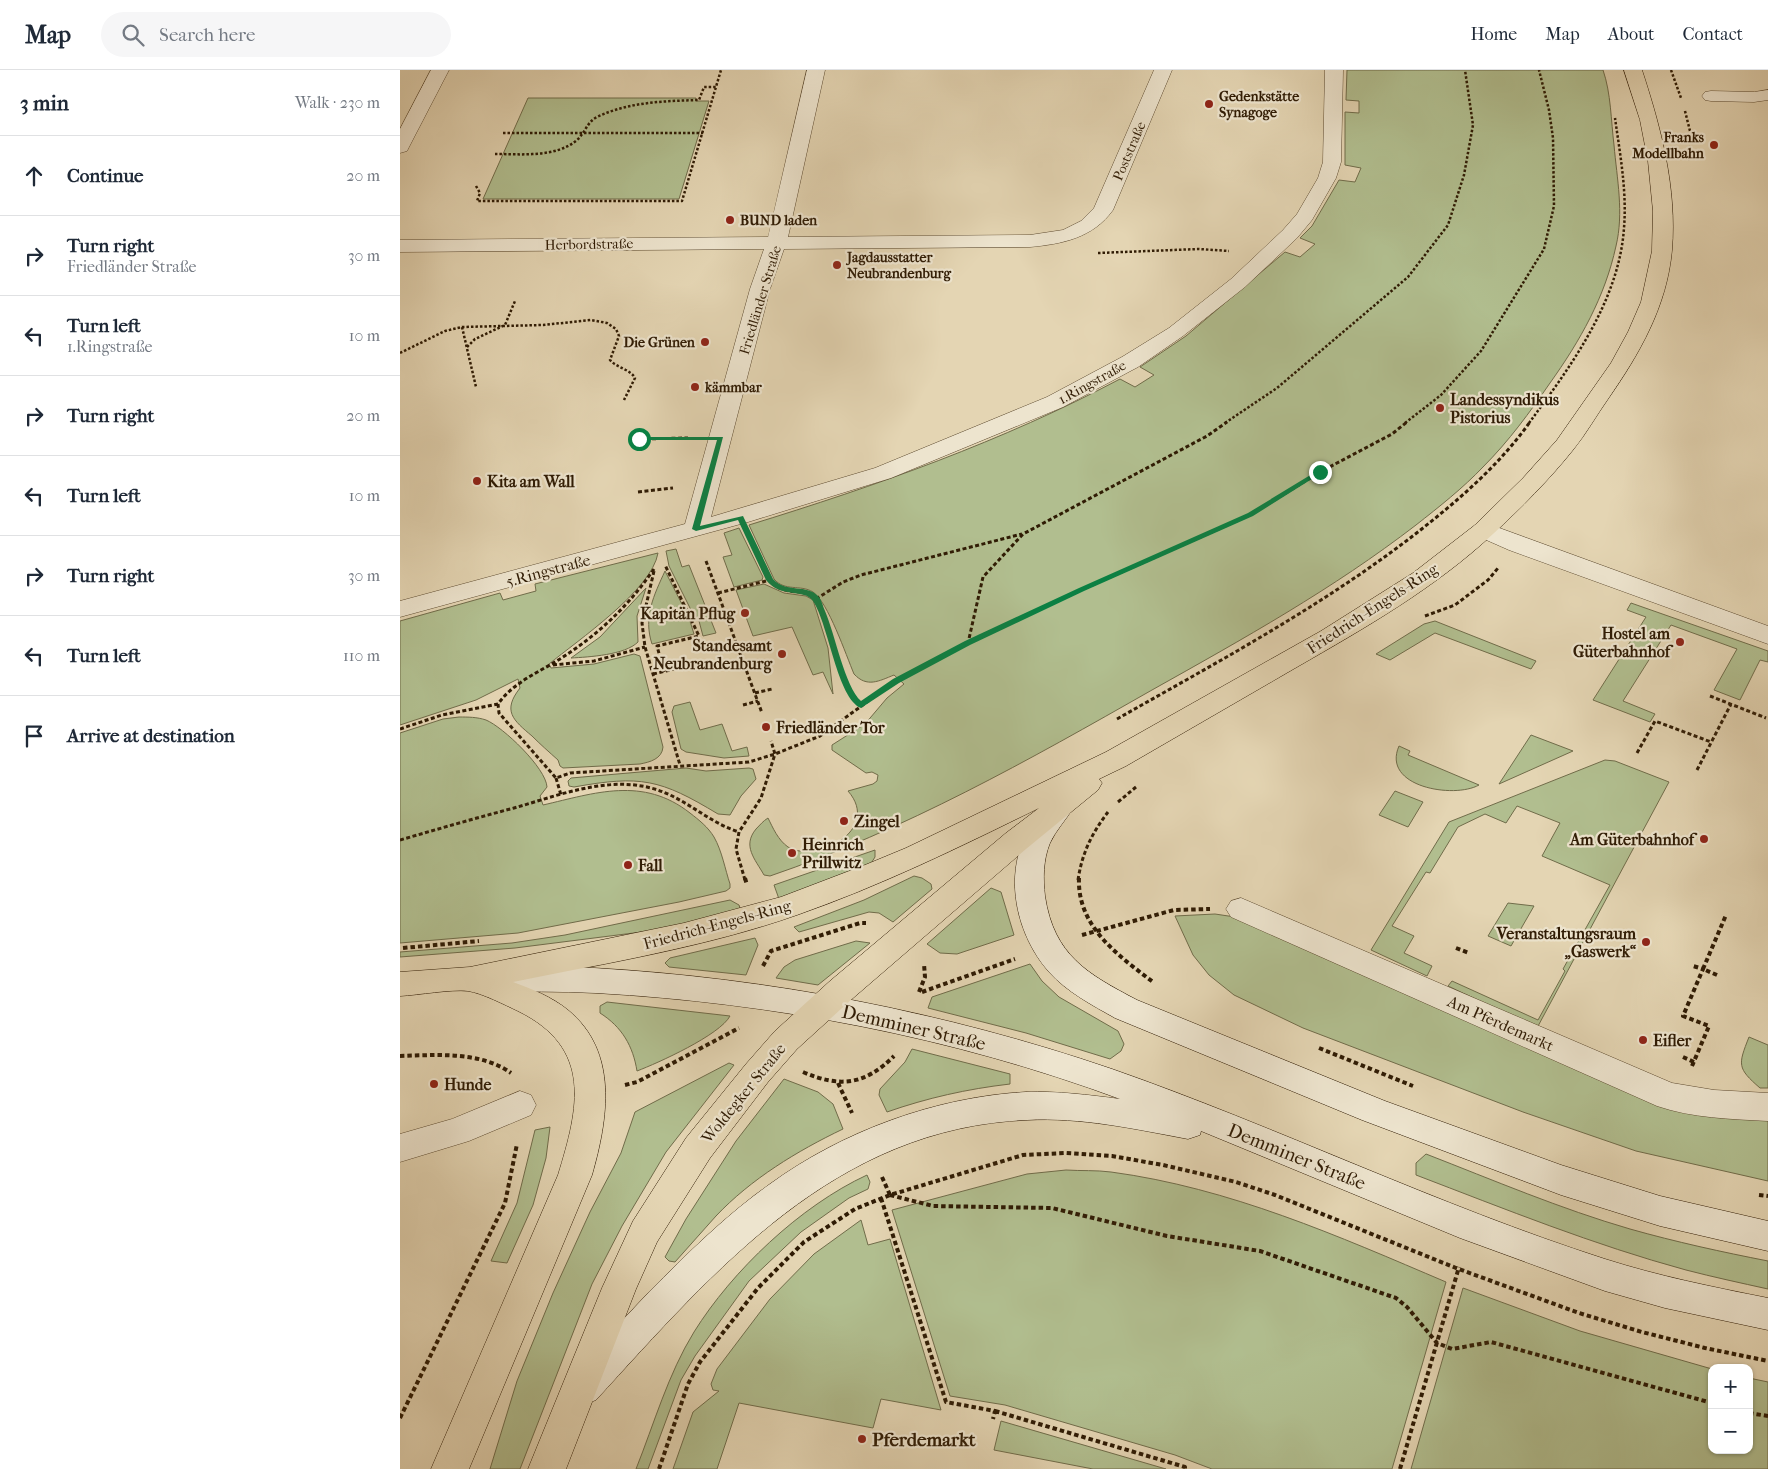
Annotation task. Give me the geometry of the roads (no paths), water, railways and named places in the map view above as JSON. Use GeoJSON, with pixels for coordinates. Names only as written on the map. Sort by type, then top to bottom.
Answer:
{"type":"FeatureCollection","features":[{"type":"Feature","properties":{"kind":"main road","name":"Friedrich-Engels-Ring"},"geometry":{"type":"LineString","coordinates":[[400,984],[470,979],[684,935],[786,907],[916,856],[1116,759],[1330,637],[1422,579],[1483,530],[1531,483],[1565,445],[1622,363],[1639,332],[1651,302],[1662,251],[1663,211],[1657,161],[1649,120],[1633,70]]}},
{"type":"Feature","properties":{"kind":"main road","name":"Friedrich-Engels-Ring"},"geometry":{"type":"LineString","coordinates":[[1058,808],[1116,759]]}},
{"type":"Feature","properties":{"kind":"main road","name":"Woldegker Straße"},"geometry":{"type":"LineString","coordinates":[[547,1469],[619,1288],[645,1232],[698,1148],[757,1072],[786,1040],[1016,841],[1058,808]]}},
{"type":"Feature","properties":{"kind":"main road","name":"Friedrich-Engels-Ring"},"geometry":{"type":"LineString","coordinates":[[450,1469],[575,1175],[590,1119],[591,1091],[584,1057],[570,1031],[556,1018],[516,997],[470,979]]}},
{"type":"Feature","properties":{"kind":"street"},"geometry":{"type":"LineString","coordinates":[[400,146],[440,70]]}},
{"type":"Feature","properties":{"kind":"street","name":"Friedländer Straße"},"geometry":{"type":"LineString","coordinates":[[696,529],[760,289],[777,242],[816,70]]}},
{"type":"Feature","properties":{"kind":"street","name":"Poststraße"},"geometry":{"type":"LineString","coordinates":[[1086,227],[1096,219],[1109,197],[1163,70]]}},
{"type":"Feature","properties":{"kind":"street","name":"1.Ringstraße"},"geometry":{"type":"LineString","coordinates":[[696,529],[883,473],[1055,402],[1130,362],[1176,332],[1238,283],[1305,216],[1327,178],[1332,162],[1334,70]]}},
{"type":"Feature","properties":{"kind":"street"},"geometry":{"type":"LineString","coordinates":[[1710,96],[1754,97],[1768,95]]}},
{"type":"Feature","properties":{"kind":"street","name":"Herbordstraße"},"geometry":{"type":"LineString","coordinates":[[400,246],[1030,241],[1056,239],[1073,234],[1086,227]]}},
{"type":"Feature","properties":{"kind":"street","name":"5.Ringstraße"},"geometry":{"type":"LineString","coordinates":[[400,609],[662,546],[696,529]]}},
{"type":"Feature","properties":{"kind":"street"},"geometry":{"type":"LineString","coordinates":[[1483,530],[1518,545],[1768,635]]}},
{"type":"Feature","properties":{"kind":"street"},"geometry":{"type":"LineString","coordinates":[[1058,808],[1039,836],[1031,859],[1030,904],[1035,924],[1046,948],[1068,972],[1103,997],[1126,1009],[1284,1074],[1519,1166],[1626,1202],[1768,1236]]}},
{"type":"Feature","properties":{"kind":"street","name":"Am Pferdemarkt"},"geometry":{"type":"LineString","coordinates":[[1228,909],[1659,1092],[1680,1099],[1714,1104],[1768,1107]]}},
{"type":"Feature","properties":{"kind":"street","name":"Friedrich-Engels-Ring"},"geometry":{"type":"LineString","coordinates":[[470,979],[611,981],[724,992],[823,1007]]}},
{"type":"Feature","properties":{"kind":"street","name":"Demminer Straße"},"geometry":{"type":"LineString","coordinates":[[823,1007],[920,1026],[1018,1052],[1107,1081],[1492,1235],[1608,1276],[1683,1296],[1768,1314]]}},
{"type":"Feature","properties":{"kind":"street"},"geometry":{"type":"LineString","coordinates":[[400,1148],[458,1130],[520,1105]]}},
{"type":"Feature","properties":{"kind":"street"},"geometry":{"type":"LineString","coordinates":[[575,1396],[654,1313],[761,1211],[810,1176],[845,1156],[898,1133],[932,1122],[984,1111],[1027,1106],[1079,1108],[1139,1116],[1253,1138]]}},
{"type":"Feature","properties":{"kind":"place","name":"Gedenkstätte Synagoge"},"geometry":{"type":"Point","coordinates":[1209,104]}},
{"type":"Feature","properties":{"kind":"place","name":"Franks Modellbahn"},"geometry":{"type":"Point","coordinates":[1714,145]}},
{"type":"Feature","properties":{"kind":"place","name":"BUND laden"},"geometry":{"type":"Point","coordinates":[730,220]}},
{"type":"Feature","properties":{"kind":"place","name":"Jagdausstatter Neubrandenburg"},"geometry":{"type":"Point","coordinates":[837,265]}},
{"type":"Feature","properties":{"kind":"place","name":"Die Grünen"},"geometry":{"type":"Point","coordinates":[705,342]}},
{"type":"Feature","properties":{"kind":"place","name":"kämmbar"},"geometry":{"type":"Point","coordinates":[695,387]}},
{"type":"Feature","properties":{"kind":"place","name":"Landessyndikus Pistorius"},"geometry":{"type":"Point","coordinates":[1440,408]}},
{"type":"Feature","properties":{"kind":"place","name":"Kita am Wall"},"geometry":{"type":"Point","coordinates":[477,481]}},
{"type":"Feature","properties":{"kind":"place","name":"Kapitän Pflug"},"geometry":{"type":"Point","coordinates":[745,613]}},
{"type":"Feature","properties":{"kind":"place","name":"Hostel am Güterbahnhof"},"geometry":{"type":"Point","coordinates":[1680,642]}},
{"type":"Feature","properties":{"kind":"place","name":"Standesamt Neubrandenburg"},"geometry":{"type":"Point","coordinates":[782,654]}},
{"type":"Feature","properties":{"kind":"place","name":"Friedländer Tor"},"geometry":{"type":"Point","coordinates":[766,727]}},
{"type":"Feature","properties":{"kind":"place","name":"Zingel"},"geometry":{"type":"Point","coordinates":[844,821]}},
{"type":"Feature","properties":{"kind":"place","name":"Am Güterbahnhof"},"geometry":{"type":"Point","coordinates":[1704,839]}},
{"type":"Feature","properties":{"kind":"place","name":"Heinrich Prillwitz"},"geometry":{"type":"Point","coordinates":[792,853]}},
{"type":"Feature","properties":{"kind":"place","name":"Fall"},"geometry":{"type":"Point","coordinates":[628,865]}},
{"type":"Feature","properties":{"kind":"place","name":"Veranstaltungsraum „Gaswerk“"},"geometry":{"type":"Point","coordinates":[1646,942]}},
{"type":"Feature","properties":{"kind":"place","name":"Eifler"},"geometry":{"type":"Point","coordinates":[1643,1040]}},
{"type":"Feature","properties":{"kind":"place","name":"Hunde"},"geometry":{"type":"Point","coordinates":[434,1084]}},
{"type":"Feature","properties":{"kind":"place","name":"Pferdemarkt"},"geometry":{"type":"Point","coordinates":[862,1439]}}]}
